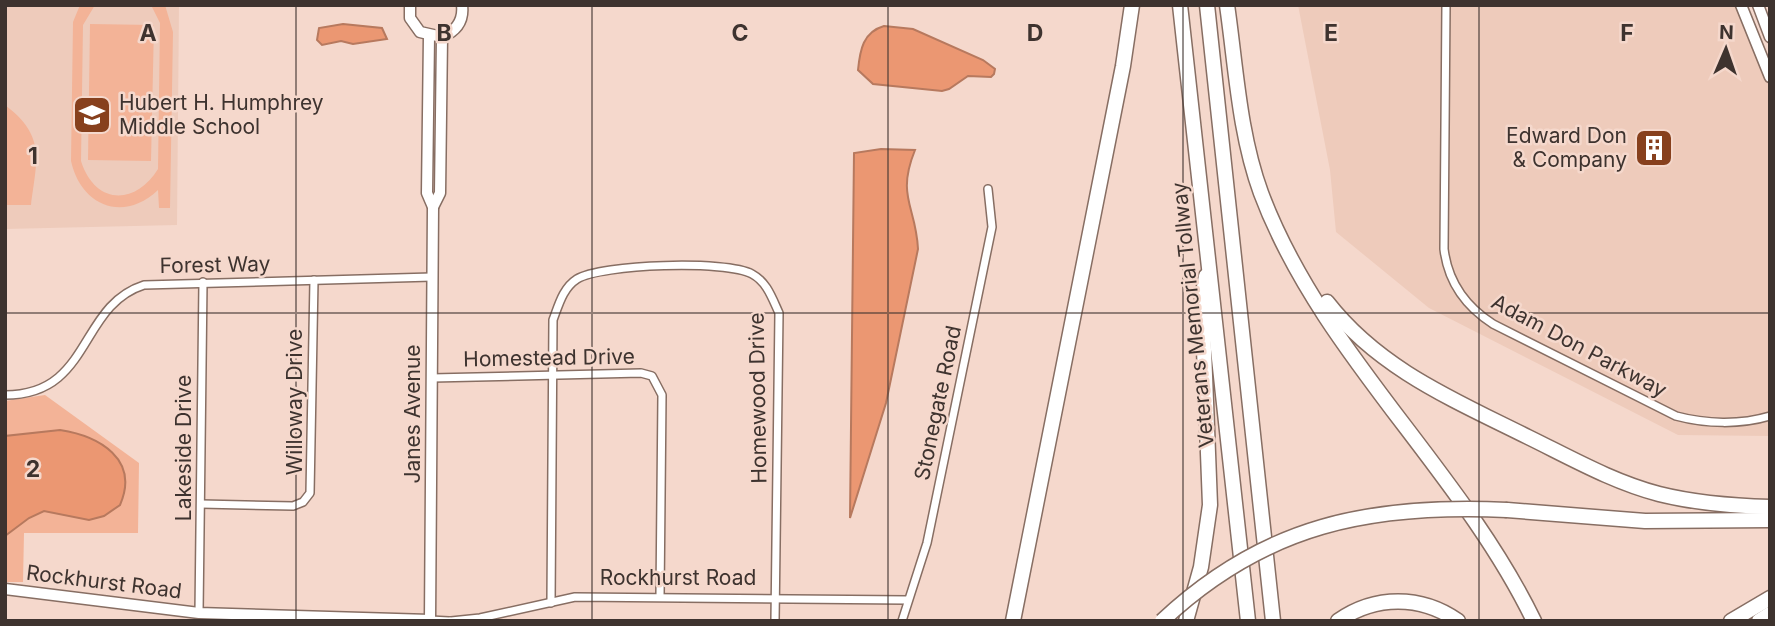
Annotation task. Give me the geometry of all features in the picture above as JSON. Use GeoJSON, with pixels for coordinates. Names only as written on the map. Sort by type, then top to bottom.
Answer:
{"type":"FeatureCollection","features":[{"type":"Feature","properties":{"kind":"highway"},"geometry":{"type":"LineString","coordinates":[[1013,621],[1124,66],[1132,5]]}},
{"type":"Feature","properties":{"kind":"highway","name":"Veterans Memorial Tollway"},"geometry":{"type":"LineString","coordinates":[[1180,5],[1248,621]]}},
{"type":"Feature","properties":{"kind":"highway"},"geometry":{"type":"LineString","coordinates":[[1207,5],[1273,621]]}},
{"type":"Feature","properties":{"kind":"highway"},"geometry":{"type":"LineString","coordinates":[[1227,5],[1252,163],[1287,251],[1315,299],[1364,371],[1460,501],[1534,621]]}},
{"type":"Feature","properties":{"kind":"highway"},"geometry":{"type":"LineString","coordinates":[[1287,251],[1346,325],[1384,358],[1433,390],[1601,474],[1636,487],[1708,503],[1770,507]]}},
{"type":"Feature","properties":{"kind":"highway"},"geometry":{"type":"LineString","coordinates":[[1186,621],[1201,567],[1210,505],[1202,298],[1208,261]]}},
{"type":"Feature","properties":{"kind":"highway"},"geometry":{"type":"LineString","coordinates":[[1162,621],[1197,591],[1234,566],[1315,528],[1368,514],[1411,509],[1507,510],[1645,521],[1770,520]]}},
{"type":"Feature","properties":{"kind":"highway"},"geometry":{"type":"LineString","coordinates":[[1731,621],[1770,598]]}},
{"type":"Feature","properties":{"kind":"highway"},"geometry":{"type":"LineString","coordinates":[[1338,621],[1367,606],[1396,601],[1431,607],[1458,621]]}},
{"type":"Feature","properties":{"kind":"highway"},"geometry":{"type":"LineString","coordinates":[[1759,621],[1770,614]]}},
{"type":"Feature","properties":{"kind":"street"},"geometry":{"type":"LineString","coordinates":[[410,5],[414,25],[429,36],[442,37],[458,27],[462,18],[462,5]]}},
{"type":"Feature","properties":{"kind":"street","name":"Adam Don Parkway"},"geometry":{"type":"LineString","coordinates":[[1446,5],[1444,248],[1452,279],[1468,305],[1493,324],[1676,416],[1702,421],[1743,422],[1770,416]]}},
{"type":"Feature","properties":{"kind":"street"},"geometry":{"type":"LineString","coordinates":[[1741,5],[1770,77]]}},
{"type":"Feature","properties":{"kind":"street"},"geometry":{"type":"LineString","coordinates":[[1758,5],[1770,37]]}},
{"type":"Feature","properties":{"kind":"street","name":"Janes Avenue"},"geometry":{"type":"LineString","coordinates":[[429,36],[427,193],[433,207],[430,620]]}},
{"type":"Feature","properties":{"kind":"street","name":"Janes Avenue"},"geometry":{"type":"LineString","coordinates":[[433,207],[440,193],[442,37]]}},
{"type":"Feature","properties":{"kind":"street","name":"Stonegate Road"},"geometry":{"type":"LineString","coordinates":[[902,621],[927,543],[992,227],[988,189]]}},
{"type":"Feature","properties":{"kind":"street","name":"Homewood Drive"},"geometry":{"type":"LineString","coordinates":[[551,603],[553,320],[562,294],[574,280],[607,268],[728,266],[752,274],[767,286],[779,313],[775,621]]}},
{"type":"Feature","properties":{"kind":"street","name":"Forest Way"},"geometry":{"type":"LineString","coordinates":[[5,395],[33,393],[53,384],[115,302],[130,290],[153,284],[432,277]]}},
{"type":"Feature","properties":{"kind":"street","name":"Willoway Drive"},"geometry":{"type":"LineString","coordinates":[[201,504],[293,506],[303,502],[310,493],[314,280]]}},
{"type":"Feature","properties":{"kind":"street","name":"Lakeside Drive"},"geometry":{"type":"LineString","coordinates":[[200,613],[203,282]]}},
{"type":"Feature","properties":{"kind":"street","name":"Homestead Drive"},"geometry":{"type":"LineString","coordinates":[[432,378],[641,373],[653,376],[661,387],[660,597]]}},
{"type":"Feature","properties":{"kind":"street","name":"Rockhurst Road"},"geometry":{"type":"LineString","coordinates":[[5,589],[200,613],[450,621],[480,618],[575,597],[907,600]]}},
{"type":"Feature","properties":{"kind":"shaded area","name":"Hubert H. Humphrey Middle School"},"geometry":{"type":"Polygon","coordinates":[[[5,5],[179,5],[177,225],[5,229],[5,5]]]}},
{"type":"Feature","properties":{"kind":"shaded area"},"geometry":{"type":"Polygon","coordinates":[[[80,5],[95,5],[83,25],[81,161],[96,186],[105,193],[116,195],[138,190],[158,169],[160,23],[151,5],[165,5],[173,32],[170,208],[159,208],[158,190],[131,206],[105,205],[94,199],[76,177],[71,161],[73,22],[80,5]]]}},
{"type":"Feature","properties":{"kind":"shaded area"},"geometry":{"type":"Polygon","coordinates":[[[1298,5],[1736,5],[1770,87],[1770,436],[1678,435],[1429,308],[1336,232],[1330,170],[1298,5]]]}},
{"type":"Feature","properties":{"kind":"shaded area"},"geometry":{"type":"Polygon","coordinates":[[[90,24],[154,25],[151,161],[88,160],[90,24]]]}},
{"type":"Feature","properties":{"kind":"shaded area"},"geometry":{"type":"Polygon","coordinates":[[[343,24],[382,28],[387,39],[353,44],[341,41],[322,45],[317,40],[319,28],[343,24]]]}},
{"type":"Feature","properties":{"kind":"shaded area"},"geometry":{"type":"Polygon","coordinates":[[[884,26],[913,29],[983,60],[995,69],[994,74],[991,77],[968,76],[942,91],[873,84],[858,70],[860,56],[867,37],[884,26]]]}},
{"type":"Feature","properties":{"kind":"shaded area"},"geometry":{"type":"Polygon","coordinates":[[[5,105],[27,127],[36,149],[31,205],[5,205],[5,105]]]}},
{"type":"Feature","properties":{"kind":"shaded area"},"geometry":{"type":"Polygon","coordinates":[[[881,149],[915,150],[907,179],[907,191],[918,249],[886,403],[850,518],[854,153],[881,149]]]}},
{"type":"Feature","properties":{"kind":"shaded area"},"geometry":{"type":"Polygon","coordinates":[[[45,395],[139,463],[138,533],[24,533],[23,582],[5,582],[5,401],[45,395]]]}},
{"type":"Feature","properties":{"kind":"shaded area"},"geometry":{"type":"Polygon","coordinates":[[[60,430],[89,438],[112,452],[125,475],[125,489],[120,505],[104,516],[89,520],[44,511],[29,518],[5,536],[5,436],[60,430]]]}},
{"type":"Feature","properties":{"kind":"place","name":"Hubert H. Humphrey Middle School"},"geometry":{"type":"Point","coordinates":[92,115]}},
{"type":"Feature","properties":{"kind":"place","name":"Edward Don & Company"},"geometry":{"type":"Point","coordinates":[1654,148]}}]}
